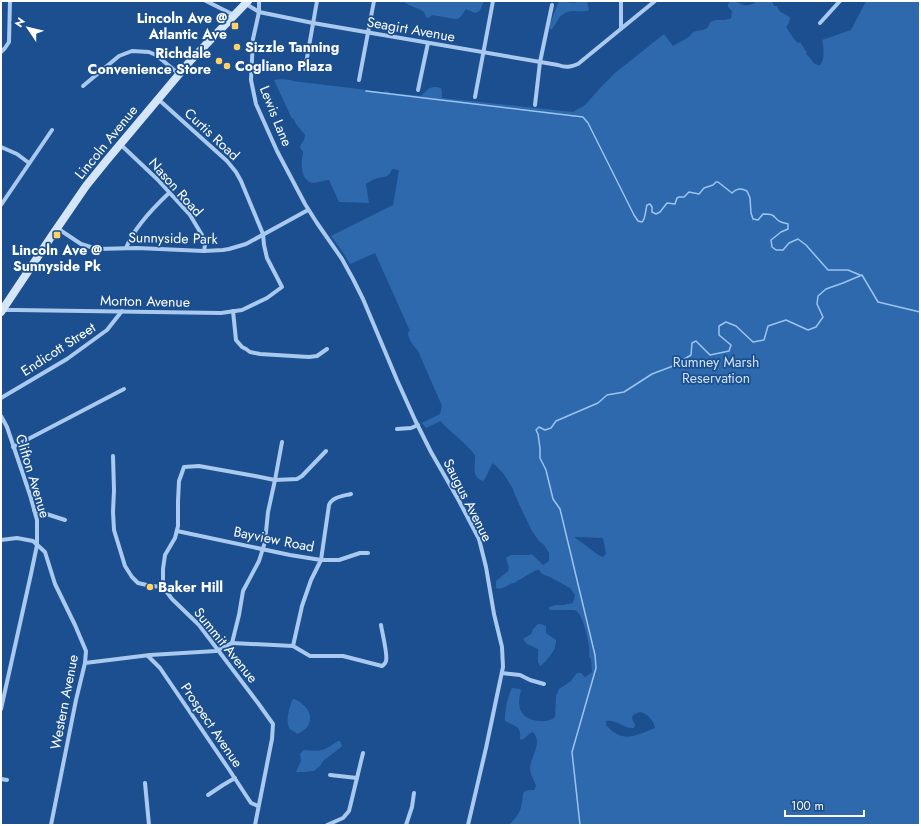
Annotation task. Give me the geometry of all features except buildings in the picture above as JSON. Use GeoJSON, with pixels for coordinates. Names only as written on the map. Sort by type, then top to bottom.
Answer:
{"type":"FeatureCollection","features":[{"type":"Feature","properties":{"kind":"main road","name":"Lincoln Avenue"},"geometry":{"type":"LineString","coordinates":[[2,311],[86,186],[196,54],[247,2]]}},
{"type":"Feature","properties":{"kind":"street"},"geometry":{"type":"LineString","coordinates":[[1,52],[9,42],[10,1]]}},
{"type":"Feature","properties":{"kind":"street"},"geometry":{"type":"LineString","coordinates":[[206,1],[234,15]]}},
{"type":"Feature","properties":{"kind":"street","name":"Lewis Lane"},"geometry":{"type":"LineString","coordinates":[[259,1],[259,12],[253,38],[250,80],[256,104],[277,150],[308,210]]}},
{"type":"Feature","properties":{"kind":"street"},"geometry":{"type":"LineString","coordinates":[[306,70],[317,1]]}},
{"type":"Feature","properties":{"kind":"street"},"geometry":{"type":"LineString","coordinates":[[359,80],[374,1]]}},
{"type":"Feature","properties":{"kind":"street"},"geometry":{"type":"LineString","coordinates":[[475,97],[493,1]]}},
{"type":"Feature","properties":{"kind":"street"},"geometry":{"type":"LineString","coordinates":[[621,1],[621,28]]}},
{"type":"Feature","properties":{"kind":"street"},"geometry":{"type":"LineString","coordinates":[[621,28],[655,1]]}},
{"type":"Feature","properties":{"kind":"street"},"geometry":{"type":"LineString","coordinates":[[820,23],[840,1]]}},
{"type":"Feature","properties":{"kind":"street","name":"Seagirt Avenue"},"geometry":{"type":"LineString","coordinates":[[247,2],[259,12],[368,33],[558,65],[564,68],[575,65],[621,28]]}},
{"type":"Feature","properties":{"kind":"street"},"geometry":{"type":"LineString","coordinates":[[535,105],[540,62],[552,4]]}},
{"type":"Feature","properties":{"kind":"street"},"geometry":{"type":"LineString","coordinates":[[418,90],[428,43]]}},
{"type":"Feature","properties":{"kind":"street"},"geometry":{"type":"LineString","coordinates":[[83,86],[119,56],[132,51],[149,52],[156,55],[179,74]]}},
{"type":"Feature","properties":{"kind":"street","name":"Curtis Road"},"geometry":{"type":"LineString","coordinates":[[158,99],[227,161],[236,172],[263,234],[267,258],[282,288]]}},
{"type":"Feature","properties":{"kind":"street"},"geometry":{"type":"LineString","coordinates":[[1,205],[52,130]]}},
{"type":"Feature","properties":{"kind":"street","name":"Nason Road"},"geometry":{"type":"LineString","coordinates":[[120,144],[190,215],[202,235],[205,245],[204,252]]}},
{"type":"Feature","properties":{"kind":"street"},"geometry":{"type":"LineString","coordinates":[[1,147],[17,154],[30,163]]}},
{"type":"Feature","properties":{"kind":"street"},"geometry":{"type":"LineString","coordinates":[[126,248],[130,238],[142,222],[169,193]]}},
{"type":"Feature","properties":{"kind":"street","name":"Sunnyside Park"},"geometry":{"type":"LineString","coordinates":[[57,228],[81,244],[97,249],[137,248],[204,252],[229,250],[246,244],[308,210]]}},
{"type":"Feature","properties":{"kind":"street","name":"Saugus Avenue"},"geometry":{"type":"LineString","coordinates":[[308,210],[342,259],[363,299],[397,380],[431,452],[479,539],[502,647],[503,667],[468,825]]}},
{"type":"Feature","properties":{"kind":"street","name":"Morton Avenue"},"geometry":{"type":"LineString","coordinates":[[2,311],[221,313],[242,310],[267,298],[282,288]]}},
{"type":"Feature","properties":{"kind":"street"},"geometry":{"type":"LineString","coordinates":[[233,311],[236,340],[242,347],[250,352],[309,357],[316,356],[326,350]]}},
{"type":"Feature","properties":{"kind":"street","name":"Endicott Street"},"geometry":{"type":"LineString","coordinates":[[1,398],[67,359],[106,330],[122,312]]}},
{"type":"Feature","properties":{"kind":"street"},"geometry":{"type":"LineString","coordinates":[[13,447],[124,389]]}},
{"type":"Feature","properties":{"kind":"street","name":"Clifton Avenue"},"geometry":{"type":"LineString","coordinates":[[1,416],[7,427],[37,520],[37,545],[1,709]]}},
{"type":"Feature","properties":{"kind":"street"},"geometry":{"type":"LineString","coordinates":[[397,429],[411,428],[418,425]]}},
{"type":"Feature","properties":{"kind":"street"},"geometry":{"type":"LineString","coordinates":[[232,643],[243,591],[259,561],[265,542],[268,512],[282,442]]}},
{"type":"Feature","properties":{"kind":"street"},"geometry":{"type":"LineString","coordinates":[[113,456],[114,530],[125,566],[138,583],[163,588],[165,555],[175,538],[178,526],[180,481],[184,468],[199,466],[275,480],[297,479],[302,476],[326,451]]}},
{"type":"Feature","properties":{"kind":"street"},"geometry":{"type":"LineString","coordinates":[[293,646],[302,606],[311,580],[321,560],[330,501],[350,494]]}},
{"type":"Feature","properties":{"kind":"street"},"geometry":{"type":"LineString","coordinates":[[34,510],[65,520]]}},
{"type":"Feature","properties":{"kind":"street","name":"Bayview Road"},"geometry":{"type":"LineString","coordinates":[[177,531],[290,555],[321,560],[339,560],[360,553],[368,553]]}},
{"type":"Feature","properties":{"kind":"street"},"geometry":{"type":"LineString","coordinates":[[1,540],[17,538],[33,541],[37,545]]}},
{"type":"Feature","properties":{"kind":"street","name":"Western Avenue"},"geometry":{"type":"LineString","coordinates":[[37,545],[44,552],[55,584],[86,651],[85,663],[76,700],[51,825]]}},
{"type":"Feature","properties":{"kind":"street","name":"Summit Avenue"},"geometry":{"type":"LineString","coordinates":[[163,588],[172,599],[199,625],[273,724],[272,739],[255,825]]}},
{"type":"Feature","properties":{"kind":"street"},"geometry":{"type":"LineString","coordinates":[[85,663],[218,650],[232,643],[293,646],[310,656],[343,656],[382,666],[386,661],[386,656],[381,625]]}},
{"type":"Feature","properties":{"kind":"street","name":"Prospect Avenue"},"geometry":{"type":"LineString","coordinates":[[148,656],[160,668],[251,803],[258,806]]}},
{"type":"Feature","properties":{"kind":"street"},"geometry":{"type":"LineString","coordinates":[[502,673],[520,675],[544,684]]}},
{"type":"Feature","properties":{"kind":"street"},"geometry":{"type":"LineString","coordinates":[[327,825],[340,820],[349,811],[363,753]]}},
{"type":"Feature","properties":{"kind":"street"},"geometry":{"type":"LineString","coordinates":[[330,775],[357,778]]}},
{"type":"Feature","properties":{"kind":"street"},"geometry":{"type":"LineString","coordinates":[[208,795],[235,778]]}},
{"type":"Feature","properties":{"kind":"street"},"geometry":{"type":"LineString","coordinates":[[1,779],[7,780]]}},
{"type":"Feature","properties":{"kind":"street"},"geometry":{"type":"LineString","coordinates":[[145,783],[149,825]]}},
{"type":"Feature","properties":{"kind":"street"},"geometry":{"type":"LineString","coordinates":[[406,825],[412,807],[414,792]]}},
{"type":"Feature","properties":{"kind":"green space"},"geometry":{"type":"Polygon","coordinates":[[[402,1],[484,1],[478,12],[475,13],[466,9],[460,17],[455,19],[432,15],[428,18],[421,10],[402,1]]]}},
{"type":"Feature","properties":{"kind":"green space"},"geometry":{"type":"Polygon","coordinates":[[[559,1],[575,3],[577,1],[587,1],[589,10],[569,11],[565,13],[560,17],[551,30],[550,24],[559,1]]]}},
{"type":"Feature","properties":{"kind":"green space","name":"Rumney Marsh Reservation"},"geometry":{"type":"Polygon","coordinates":[[[731,1],[747,5],[758,1],[772,1],[774,6],[777,6],[781,12],[790,18],[786,27],[794,39],[798,43],[800,42],[814,63],[820,65],[822,63],[824,50],[822,40],[851,30],[866,1],[920,1],[920,825],[509,825],[519,812],[524,792],[527,790],[534,790],[536,786],[531,775],[530,768],[537,745],[536,736],[533,732],[521,740],[519,729],[505,721],[506,705],[512,688],[520,689],[521,691],[519,704],[523,714],[536,721],[547,721],[555,717],[556,696],[559,689],[571,681],[577,673],[581,673],[585,677],[592,672],[587,634],[581,617],[577,611],[549,609],[549,607],[555,605],[573,603],[575,595],[570,588],[542,574],[539,570],[536,570],[514,583],[502,588],[496,588],[496,581],[508,571],[509,568],[507,557],[511,555],[531,554],[543,565],[549,561],[549,553],[532,531],[512,487],[503,473],[493,463],[483,481],[479,479],[476,477],[474,470],[475,456],[466,445],[441,421],[426,428],[422,423],[440,414],[442,406],[418,351],[410,340],[408,332],[410,331],[375,253],[350,264],[331,236],[393,205],[399,170],[392,169],[387,176],[374,179],[366,184],[369,203],[339,202],[329,180],[313,183],[306,180],[302,170],[303,152],[300,148],[305,135],[293,118],[292,119],[274,80],[281,79],[421,96],[430,88],[437,87],[441,88],[442,98],[573,112],[585,105],[615,73],[664,34],[673,46],[690,36],[692,33],[707,28],[710,22],[731,18],[732,11],[728,7],[728,4],[731,1]],[[575,537],[600,556],[603,557],[606,554],[603,538],[575,537]],[[640,712],[634,714],[632,717],[635,725],[634,728],[627,727],[614,721],[606,721],[606,725],[618,735],[629,737],[655,728],[650,718],[640,712]]]}},
{"type":"Feature","properties":{"kind":"green space"},"geometry":{"type":"Polygon","coordinates":[[[538,624],[546,626],[546,633],[556,640],[554,650],[546,661],[540,666],[538,660],[538,649],[527,644],[523,639],[531,634],[533,629],[538,624]]]}},
{"type":"Feature","properties":{"kind":"green space"},"geometry":{"type":"Polygon","coordinates":[[[294,699],[299,701],[306,708],[310,716],[309,724],[297,734],[291,730],[288,723],[289,711],[292,700],[294,699]]]}},
{"type":"Feature","properties":{"kind":"green space"},"geometry":{"type":"Polygon","coordinates":[[[340,741],[342,746],[323,761],[314,771],[296,772],[301,761],[300,754],[304,750],[323,750],[340,741]]]}},
{"type":"Feature","properties":{"kind":"waterway"},"geometry":{"type":"LineString","coordinates":[[366,91],[583,117],[588,123],[638,221],[642,222],[647,205],[650,204],[652,207],[652,212],[656,214],[660,212],[667,203],[675,204],[677,198],[684,197],[689,192],[699,194],[704,188],[718,182],[732,193],[739,189],[747,191],[750,198],[753,219],[758,220],[763,214],[768,214],[773,215],[778,221],[788,224],[788,229],[781,232],[771,240],[772,247],[776,250],[783,250],[789,243],[798,239],[806,245],[828,270],[848,270],[860,275]]}},
{"type":"Feature","properties":{"kind":"waterway"},"geometry":{"type":"LineString","coordinates":[[580,825],[572,752],[596,668],[595,655],[560,509],[553,499],[546,470],[540,458],[540,448],[536,430],[539,427],[545,430],[551,428],[556,421],[598,403],[607,395],[624,392],[652,374],[673,366],[691,355],[692,343],[696,341],[710,355],[729,351],[731,345],[719,335],[719,326],[726,322],[736,326],[753,342],[764,340],[768,326],[786,320],[808,330],[816,327],[823,317],[817,304],[818,296],[826,289],[862,275],[878,302],[920,312]]}},
{"type":"Feature","properties":{"kind":"place","name":"Lincoln Ave @ Atlantic Ave"},"geometry":{"type":"Point","coordinates":[235,26]}},
{"type":"Feature","properties":{"kind":"place","name":"Sizzle Tanning"},"geometry":{"type":"Point","coordinates":[237,47]}},
{"type":"Feature","properties":{"kind":"place","name":"Richdale Convenience Store"},"geometry":{"type":"Point","coordinates":[219,61]}},
{"type":"Feature","properties":{"kind":"place","name":"Cogliano Plaza"},"geometry":{"type":"Point","coordinates":[227,66]}},
{"type":"Feature","properties":{"kind":"place","name":"Lincoln Ave @ Sunnyside Pk"},"geometry":{"type":"Point","coordinates":[57,235]}},
{"type":"Feature","properties":{"kind":"place","name":"Baker Hill"},"geometry":{"type":"Point","coordinates":[150,587]}}]}
